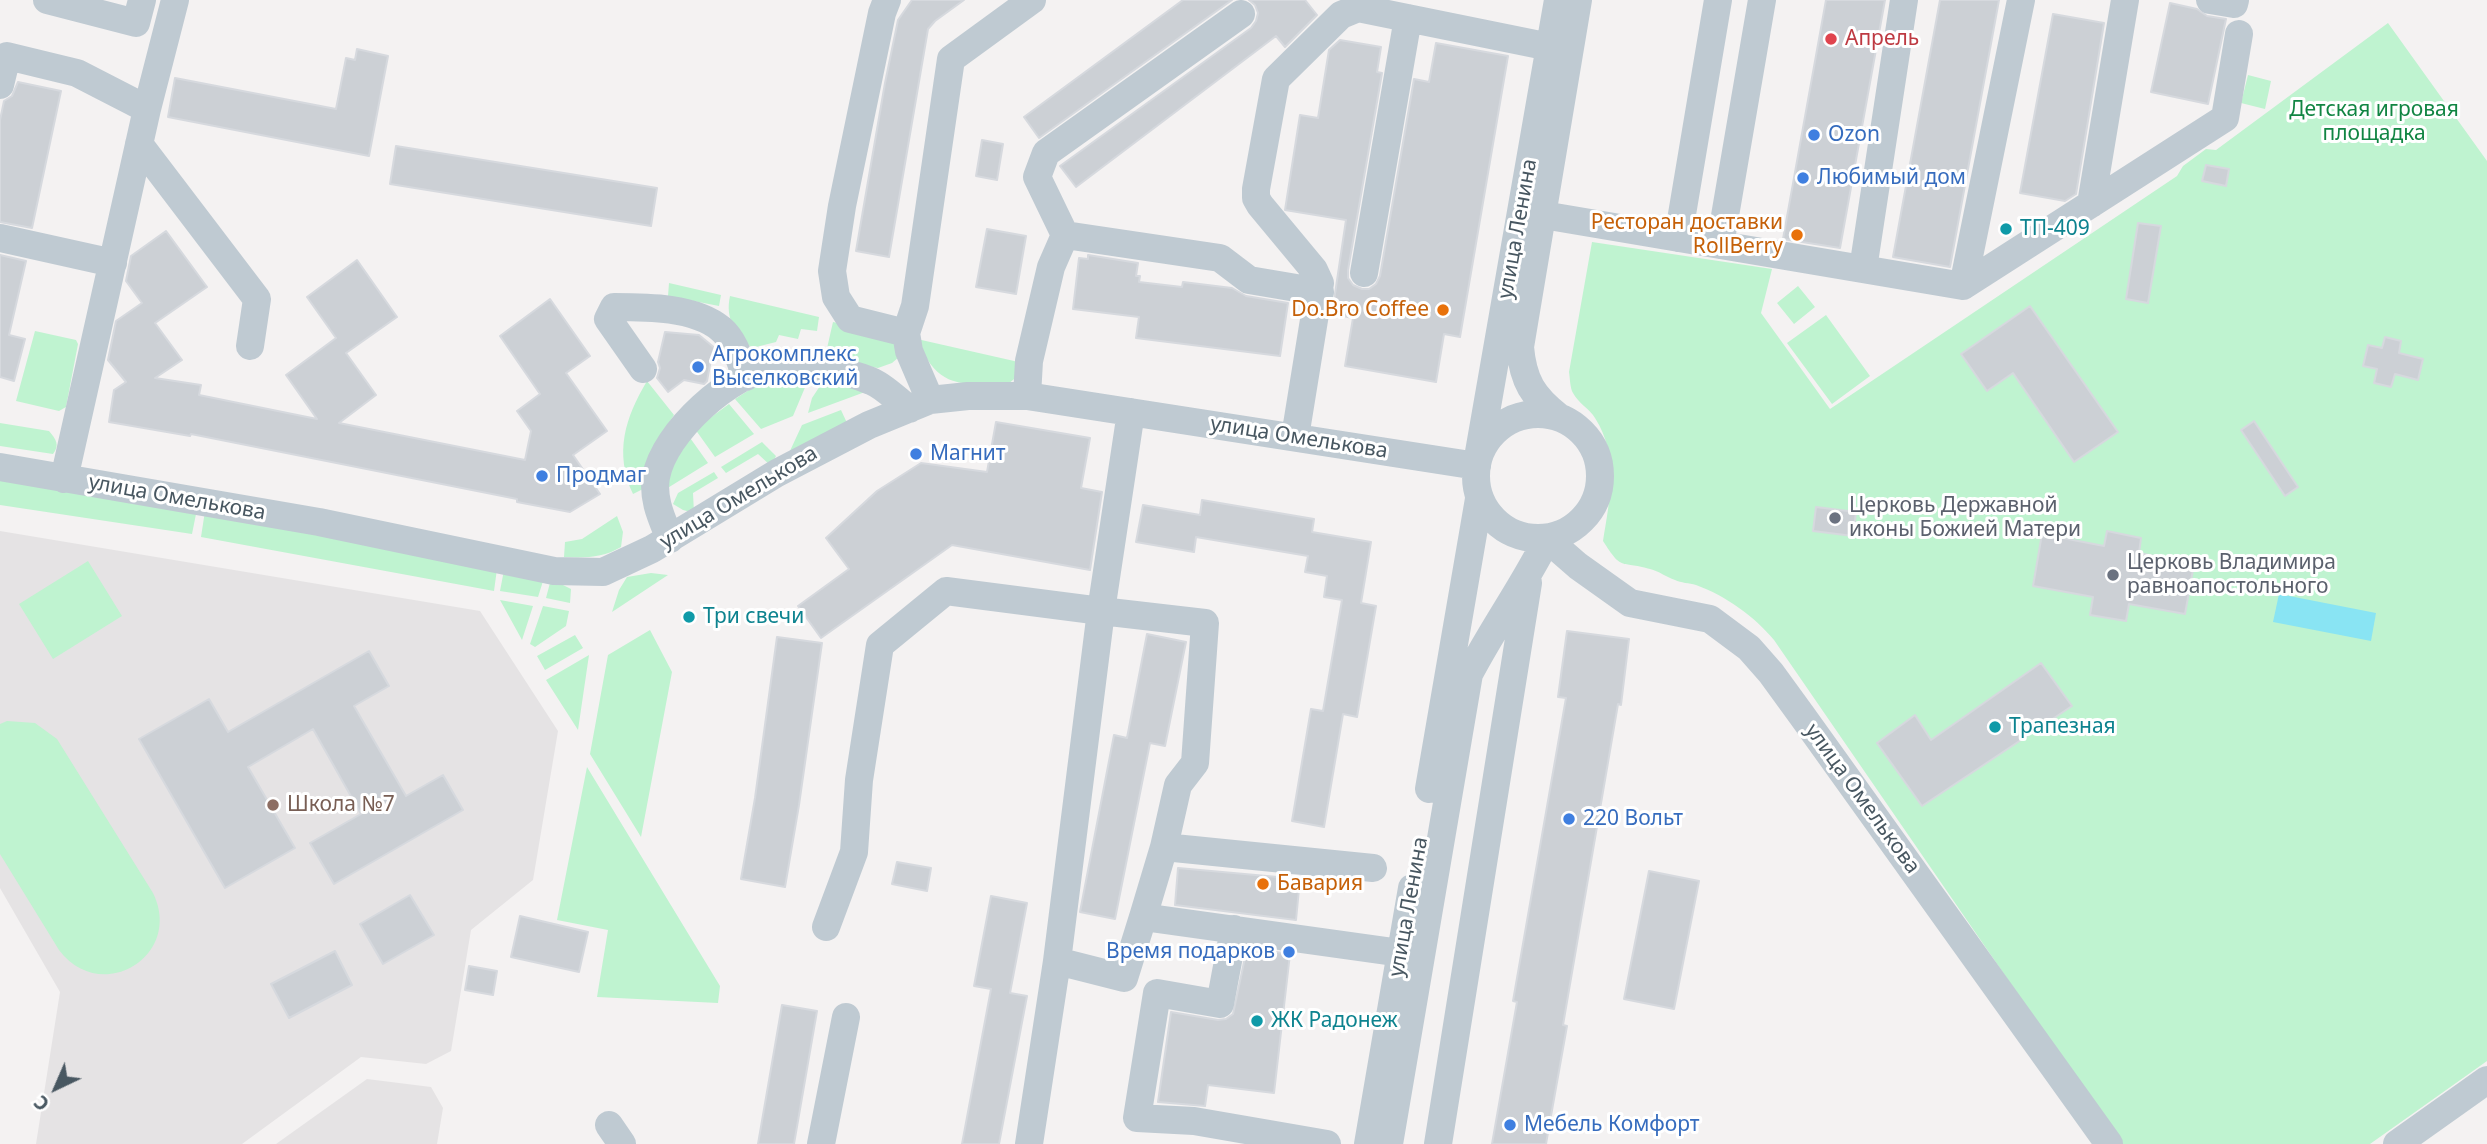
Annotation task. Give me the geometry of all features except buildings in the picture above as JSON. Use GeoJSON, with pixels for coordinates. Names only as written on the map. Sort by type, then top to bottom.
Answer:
{"type":"FeatureCollection","features":[{"type":"Feature","properties":{"kind":"street"},"geometry":{"type":"LineString","coordinates":[[47,0],[136,23],[142,0]]}},
{"type":"Feature","properties":{"kind":"street"},"geometry":{"type":"LineString","coordinates":[[64,479],[147,109],[175,0]]}},
{"type":"Feature","properties":{"kind":"street"},"geometry":{"type":"LineString","coordinates":[[887,0],[882,13],[842,206],[832,271],[836,297],[841,309],[850,318],[906,333]]}},
{"type":"Feature","properties":{"kind":"street"},"geometry":{"type":"LineString","coordinates":[[920,405],[906,333],[915,306],[951,59],[1032,0]]}},
{"type":"Feature","properties":{"kind":"street","name":"улица Ленина"},"geometry":{"type":"LineString","coordinates":[[1477,462],[1558,0]]}},
{"type":"Feature","properties":{"kind":"street","name":"улица Ленина"},"geometry":{"type":"LineString","coordinates":[[1559,417],[1542,404],[1529,386],[1522,369],[1520,348],[1578,0]]}},
{"type":"Feature","properties":{"kind":"street"},"geometry":{"type":"LineString","coordinates":[[1678,238],[1718,0]]}},
{"type":"Feature","properties":{"kind":"street"},"geometry":{"type":"LineString","coordinates":[[1720,245],[1762,0]]}},
{"type":"Feature","properties":{"kind":"street"},"geometry":{"type":"LineString","coordinates":[[1863,269],[1904,0]]}},
{"type":"Feature","properties":{"kind":"street"},"geometry":{"type":"LineString","coordinates":[[1963,286],[2021,0]]}},
{"type":"Feature","properties":{"kind":"street"},"geometry":{"type":"LineString","coordinates":[[2091,204],[2125,0]]}},
{"type":"Feature","properties":{"kind":"street"},"geometry":{"type":"LineString","coordinates":[[2210,0],[2234,4],[2235,0]]}},
{"type":"Feature","properties":{"kind":"street"},"geometry":{"type":"LineString","coordinates":[[1295,437],[1324,291],[1318,277],[1256,198],[1276,79],[1341,15],[1358,4],[1408,18],[1549,47]]}},
{"type":"Feature","properties":{"kind":"street"},"geometry":{"type":"LineString","coordinates":[[1027,396],[1029,361],[1051,267],[1065,236],[1037,177],[1046,153],[1241,15]]}},
{"type":"Feature","properties":{"kind":"street"},"geometry":{"type":"LineString","coordinates":[[1364,273],[1408,18]]}},
{"type":"Feature","properties":{"kind":"street"},"geometry":{"type":"LineString","coordinates":[[1543,215],[1963,286],[2225,118],[2239,34]]}},
{"type":"Feature","properties":{"kind":"street"},"geometry":{"type":"LineString","coordinates":[[0,85],[7,56],[77,73],[147,109]]}},
{"type":"Feature","properties":{"kind":"street"},"geometry":{"type":"LineString","coordinates":[[139,144],[257,299],[250,346]]}},
{"type":"Feature","properties":{"kind":"street"},"geometry":{"type":"LineString","coordinates":[[1065,236],[1220,258],[1249,280],[1324,291]]}},
{"type":"Feature","properties":{"kind":"street"},"geometry":{"type":"LineString","coordinates":[[0,238],[113,263]]}},
{"type":"Feature","properties":{"kind":"street"},"geometry":{"type":"LineString","coordinates":[[643,369],[608,319],[614,307],[658,307],[694,315],[721,328],[734,344],[746,377]]}},
{"type":"Feature","properties":{"kind":"street"},"geometry":{"type":"LineString","coordinates":[[670,539],[657,506],[656,478],[665,449],[701,407],[746,377],[775,366],[821,367],[872,381],[920,405]]}},
{"type":"Feature","properties":{"kind":"street","name":"улица Омелькова"},"geometry":{"type":"LineString","coordinates":[[0,467],[319,522],[554,572],[603,572],[670,539],[777,473],[869,425],[920,405],[968,396],[1027,396],[1477,462]]}},
{"type":"Feature","properties":{"kind":"street"},"geometry":{"type":"LineString","coordinates":[[1028,1144],[1057,961],[1101,611],[1131,412]]}},
{"type":"Feature","properties":{"kind":"street"},"geometry":{"type":"LineString","coordinates":[[1460,672],[1479,499],[1475,478],[1477,462],[1487,440],[1501,425],[1519,416],[1539,413],[1559,417],[1577,427],[1591,442],[1599,461],[1601,481],[1596,502],[1584,519],[1567,532],[1547,539],[1526,538],[1506,531],[1490,517],[1479,499]]}},
{"type":"Feature","properties":{"kind":"street"},"geometry":{"type":"LineString","coordinates":[[1460,672],[1530,573],[1547,539]]}},
{"type":"Feature","properties":{"kind":"street","name":"улица Омелькова"},"geometry":{"type":"LineString","coordinates":[[1547,539],[1578,566],[1630,603],[1710,619],[1756,657],[1803,717],[2109,1144]]}},
{"type":"Feature","properties":{"kind":"street"},"geometry":{"type":"LineString","coordinates":[[1438,1144],[1530,573]]}},
{"type":"Feature","properties":{"kind":"street"},"geometry":{"type":"LineString","coordinates":[[826,927],[854,852],[859,780],[880,645],[946,591],[1205,623],[1195,763],[1178,785],[1164,846],[1124,978],[1057,961]]}},
{"type":"Feature","properties":{"kind":"street","name":"улица Ленина"},"geometry":{"type":"LineString","coordinates":[[1368,1144],[1401,953],[1460,672]]}},
{"type":"Feature","properties":{"kind":"street","name":"улица Ленина"},"geometry":{"type":"LineString","coordinates":[[1390,1144],[1460,672]]}},
{"type":"Feature","properties":{"kind":"street"},"geometry":{"type":"LineString","coordinates":[[1164,846],[1373,868]]}},
{"type":"Feature","properties":{"kind":"street"},"geometry":{"type":"LineString","coordinates":[[1143,917],[1401,953]]}},
{"type":"Feature","properties":{"kind":"street"},"geometry":{"type":"LineString","coordinates":[[1234,929],[1220,1004],[1157,993],[1137,1118],[1192,1133],[1327,1144]]}},
{"type":"Feature","properties":{"kind":"street"},"geometry":{"type":"LineString","coordinates":[[821,1144],[846,1017]]}},
{"type":"Feature","properties":{"kind":"street"},"geometry":{"type":"LineString","coordinates":[[2397,1144],[2487,1080]]}},
{"type":"Feature","properties":{"kind":"shaded area","name":"Школа №7"},"geometry":{"type":"Polygon","coordinates":[[[0,531],[480,611],[558,731],[533,880],[471,930],[451,1051],[426,1064],[361,1057],[242,1144],[36,1144],[60,992],[0,888],[0,531]]]}},
{"type":"Feature","properties":{"kind":"shaded area"},"geometry":{"type":"Polygon","coordinates":[[[367,1079],[431,1087],[443,1108],[437,1144],[276,1144],[367,1079]]]}},
{"type":"Feature","properties":{"kind":"green space","name":"Детская игровая площадка"},"geometry":{"type":"Polygon","coordinates":[[[2388,23],[2487,161],[2487,1061],[2370,1144],[2121,1144],[1774,640],[1758,623],[1729,601],[1696,585],[1677,581],[1640,566],[1622,563],[1614,557],[1603,541],[1611,478],[1607,447],[1595,418],[1573,393],[1569,372],[1592,242],[1772,269],[1761,313],[1830,409],[2177,176],[2183,166],[2206,149],[2216,150],[2388,23]]]}},
{"type":"Feature","properties":{"kind":"green space"},"geometry":{"type":"Polygon","coordinates":[[[2248,75],[2271,81],[2265,109],[2241,103],[2248,75]]]}},
{"type":"Feature","properties":{"kind":"green space"},"geometry":{"type":"Polygon","coordinates":[[[669,283],[721,295],[719,306],[668,296],[669,283]]]}},
{"type":"Feature","properties":{"kind":"green space"},"geometry":{"type":"Polygon","coordinates":[[[1798,286],[1815,307],[1794,324],[1777,303],[1798,286]]]}},
{"type":"Feature","properties":{"kind":"green space"},"geometry":{"type":"Polygon","coordinates":[[[730,296],[819,317],[817,331],[801,329],[798,339],[779,335],[776,342],[752,348],[741,337],[730,319],[730,296]]]}},
{"type":"Feature","properties":{"kind":"green space"},"geometry":{"type":"Polygon","coordinates":[[[1826,315],[1870,376],[1832,404],[1787,343],[1826,315]]]}},
{"type":"Feature","properties":{"kind":"green space"},"geometry":{"type":"Polygon","coordinates":[[[833,322],[887,334],[898,349],[899,357],[878,368],[825,357],[833,322]]]}},
{"type":"Feature","properties":{"kind":"green space"},"geometry":{"type":"Polygon","coordinates":[[[35,331],[76,340],[78,344],[66,407],[59,411],[16,401],[35,331]]]}},
{"type":"Feature","properties":{"kind":"green space"},"geometry":{"type":"Polygon","coordinates":[[[917,339],[1023,363],[1019,375],[1008,384],[952,381],[933,368],[917,339]]]}},
{"type":"Feature","properties":{"kind":"green space"},"geometry":{"type":"Polygon","coordinates":[[[783,376],[809,378],[793,416],[761,429],[735,399],[760,383],[783,376]]]}},
{"type":"Feature","properties":{"kind":"green space"},"geometry":{"type":"Polygon","coordinates":[[[824,380],[865,392],[808,413],[812,398],[824,380]]]}},
{"type":"Feature","properties":{"kind":"green space"},"geometry":{"type":"Polygon","coordinates":[[[647,381],[674,415],[655,445],[643,489],[633,494],[627,479],[623,450],[628,422],[647,381]]]}},
{"type":"Feature","properties":{"kind":"green space"},"geometry":{"type":"Polygon","coordinates":[[[729,404],[754,434],[715,457],[695,429],[729,404]]]}},
{"type":"Feature","properties":{"kind":"green space"},"geometry":{"type":"Polygon","coordinates":[[[841,410],[847,423],[789,453],[802,425],[841,410]]]}},
{"type":"Feature","properties":{"kind":"green space"},"geometry":{"type":"Polygon","coordinates":[[[0,423],[49,431],[56,442],[55,451],[53,454],[0,446],[0,423]]]}},
{"type":"Feature","properties":{"kind":"green space"},"geometry":{"type":"Polygon","coordinates":[[[688,435],[708,463],[666,489],[672,460],[688,435]]]}},
{"type":"Feature","properties":{"kind":"green space"},"geometry":{"type":"Polygon","coordinates":[[[762,442],[776,456],[771,466],[758,454],[726,473],[721,467],[762,442]]]}},
{"type":"Feature","properties":{"kind":"green space"},"geometry":{"type":"Polygon","coordinates":[[[714,472],[718,478],[693,493],[694,513],[673,504],[678,493],[714,472]]]}},
{"type":"Feature","properties":{"kind":"green space"},"geometry":{"type":"Polygon","coordinates":[[[0,479],[197,509],[192,534],[0,505],[0,479]]]}},
{"type":"Feature","properties":{"kind":"green space"},"geometry":{"type":"Polygon","coordinates":[[[205,511],[497,569],[494,591],[201,537],[205,511]]]}},
{"type":"Feature","properties":{"kind":"green space"},"geometry":{"type":"Polygon","coordinates":[[[617,516],[623,532],[621,547],[594,556],[564,557],[565,542],[582,539],[617,516]]]}},
{"type":"Feature","properties":{"kind":"green space"},"geometry":{"type":"Polygon","coordinates":[[[88,561],[122,616],[53,659],[19,604],[88,561]]]}},
{"type":"Feature","properties":{"kind":"green space"},"geometry":{"type":"Polygon","coordinates":[[[504,570],[544,578],[538,597],[500,591],[504,570]]]}},
{"type":"Feature","properties":{"kind":"green space"},"geometry":{"type":"Polygon","coordinates":[[[651,573],[668,575],[612,612],[619,590],[627,577],[651,573]]]}},
{"type":"Feature","properties":{"kind":"green space"},"geometry":{"type":"Polygon","coordinates":[[[551,579],[571,589],[570,603],[546,598],[551,579]]]}},
{"type":"Feature","properties":{"kind":"green space"},"geometry":{"type":"Polygon","coordinates":[[[500,600],[533,606],[522,640],[500,600]]]}},
{"type":"Feature","properties":{"kind":"green space"},"geometry":{"type":"Polygon","coordinates":[[[543,606],[569,611],[566,626],[535,647],[530,644],[543,606]]]}},
{"type":"Feature","properties":{"kind":"green space"},"geometry":{"type":"Polygon","coordinates":[[[650,630],[672,672],[641,837],[590,754],[608,655],[650,630]]]}},
{"type":"Feature","properties":{"kind":"green space"},"geometry":{"type":"Polygon","coordinates":[[[575,635],[583,648],[545,670],[537,656],[575,635]]]}},
{"type":"Feature","properties":{"kind":"green space"},"geometry":{"type":"Polygon","coordinates":[[[589,655],[578,730],[546,680],[589,655]]]}},
{"type":"Feature","properties":{"kind":"green space"},"geometry":{"type":"Polygon","coordinates":[[[7,721],[35,723],[57,739],[153,893],[160,916],[157,936],[148,953],[133,966],[115,973],[96,974],[76,966],[59,950],[0,854],[0,724],[7,721]]]}},
{"type":"Feature","properties":{"kind":"green space"},"geometry":{"type":"Polygon","coordinates":[[[587,767],[720,986],[718,1003],[597,997],[608,930],[557,920],[587,767]]]}},
{"type":"Feature","properties":{"kind":"water"},"geometry":{"type":"Polygon","coordinates":[[[2279,594],[2376,613],[2371,641],[2273,622],[2279,594]]]}},
{"type":"Feature","properties":{"kind":"place","name":"Апрель"},"geometry":{"type":"Point","coordinates":[1831,39]}},
{"type":"Feature","properties":{"kind":"place","name":"Ozon"},"geometry":{"type":"Point","coordinates":[1814,135]}},
{"type":"Feature","properties":{"kind":"place","name":"Любимый дом"},"geometry":{"type":"Point","coordinates":[1803,178]}},
{"type":"Feature","properties":{"kind":"place","name":"ТП-409"},"geometry":{"type":"Point","coordinates":[2006,229]}},
{"type":"Feature","properties":{"kind":"place","name":"Ресторан доставки RollBerry"},"geometry":{"type":"Point","coordinates":[1797,235]}},
{"type":"Feature","properties":{"kind":"place","name":"Do.Bro Coffee"},"geometry":{"type":"Point","coordinates":[1443,310]}},
{"type":"Feature","properties":{"kind":"place","name":"Агрокомплекс Выселковский"},"geometry":{"type":"Point","coordinates":[698,367]}},
{"type":"Feature","properties":{"kind":"place","name":"Магнит"},"geometry":{"type":"Point","coordinates":[916,454]}},
{"type":"Feature","properties":{"kind":"place","name":"Продмаг"},"geometry":{"type":"Point","coordinates":[542,476]}},
{"type":"Feature","properties":{"kind":"place","name":"Церковь Державной иконы Божией Матери"},"geometry":{"type":"Point","coordinates":[1835,518]}},
{"type":"Feature","properties":{"kind":"place","name":"Церковь Владимира равноапостольного"},"geometry":{"type":"Point","coordinates":[2113,575]}},
{"type":"Feature","properties":{"kind":"place","name":"Три свечи"},"geometry":{"type":"Point","coordinates":[689,617]}},
{"type":"Feature","properties":{"kind":"place","name":"Трапезная"},"geometry":{"type":"Point","coordinates":[1995,727]}},
{"type":"Feature","properties":{"kind":"place","name":"Школа №7"},"geometry":{"type":"Point","coordinates":[273,805]}},
{"type":"Feature","properties":{"kind":"place","name":"220 Вольт"},"geometry":{"type":"Point","coordinates":[1569,819]}},
{"type":"Feature","properties":{"kind":"place","name":"Бавария"},"geometry":{"type":"Point","coordinates":[1263,884]}},
{"type":"Feature","properties":{"kind":"place","name":"Время подарков"},"geometry":{"type":"Point","coordinates":[1289,952]}},
{"type":"Feature","properties":{"kind":"place","name":"ЖК Радонеж"},"geometry":{"type":"Point","coordinates":[1257,1021]}},
{"type":"Feature","properties":{"kind":"place","name":"Мебель Комфорт"},"geometry":{"type":"Point","coordinates":[1510,1125]}}]}
